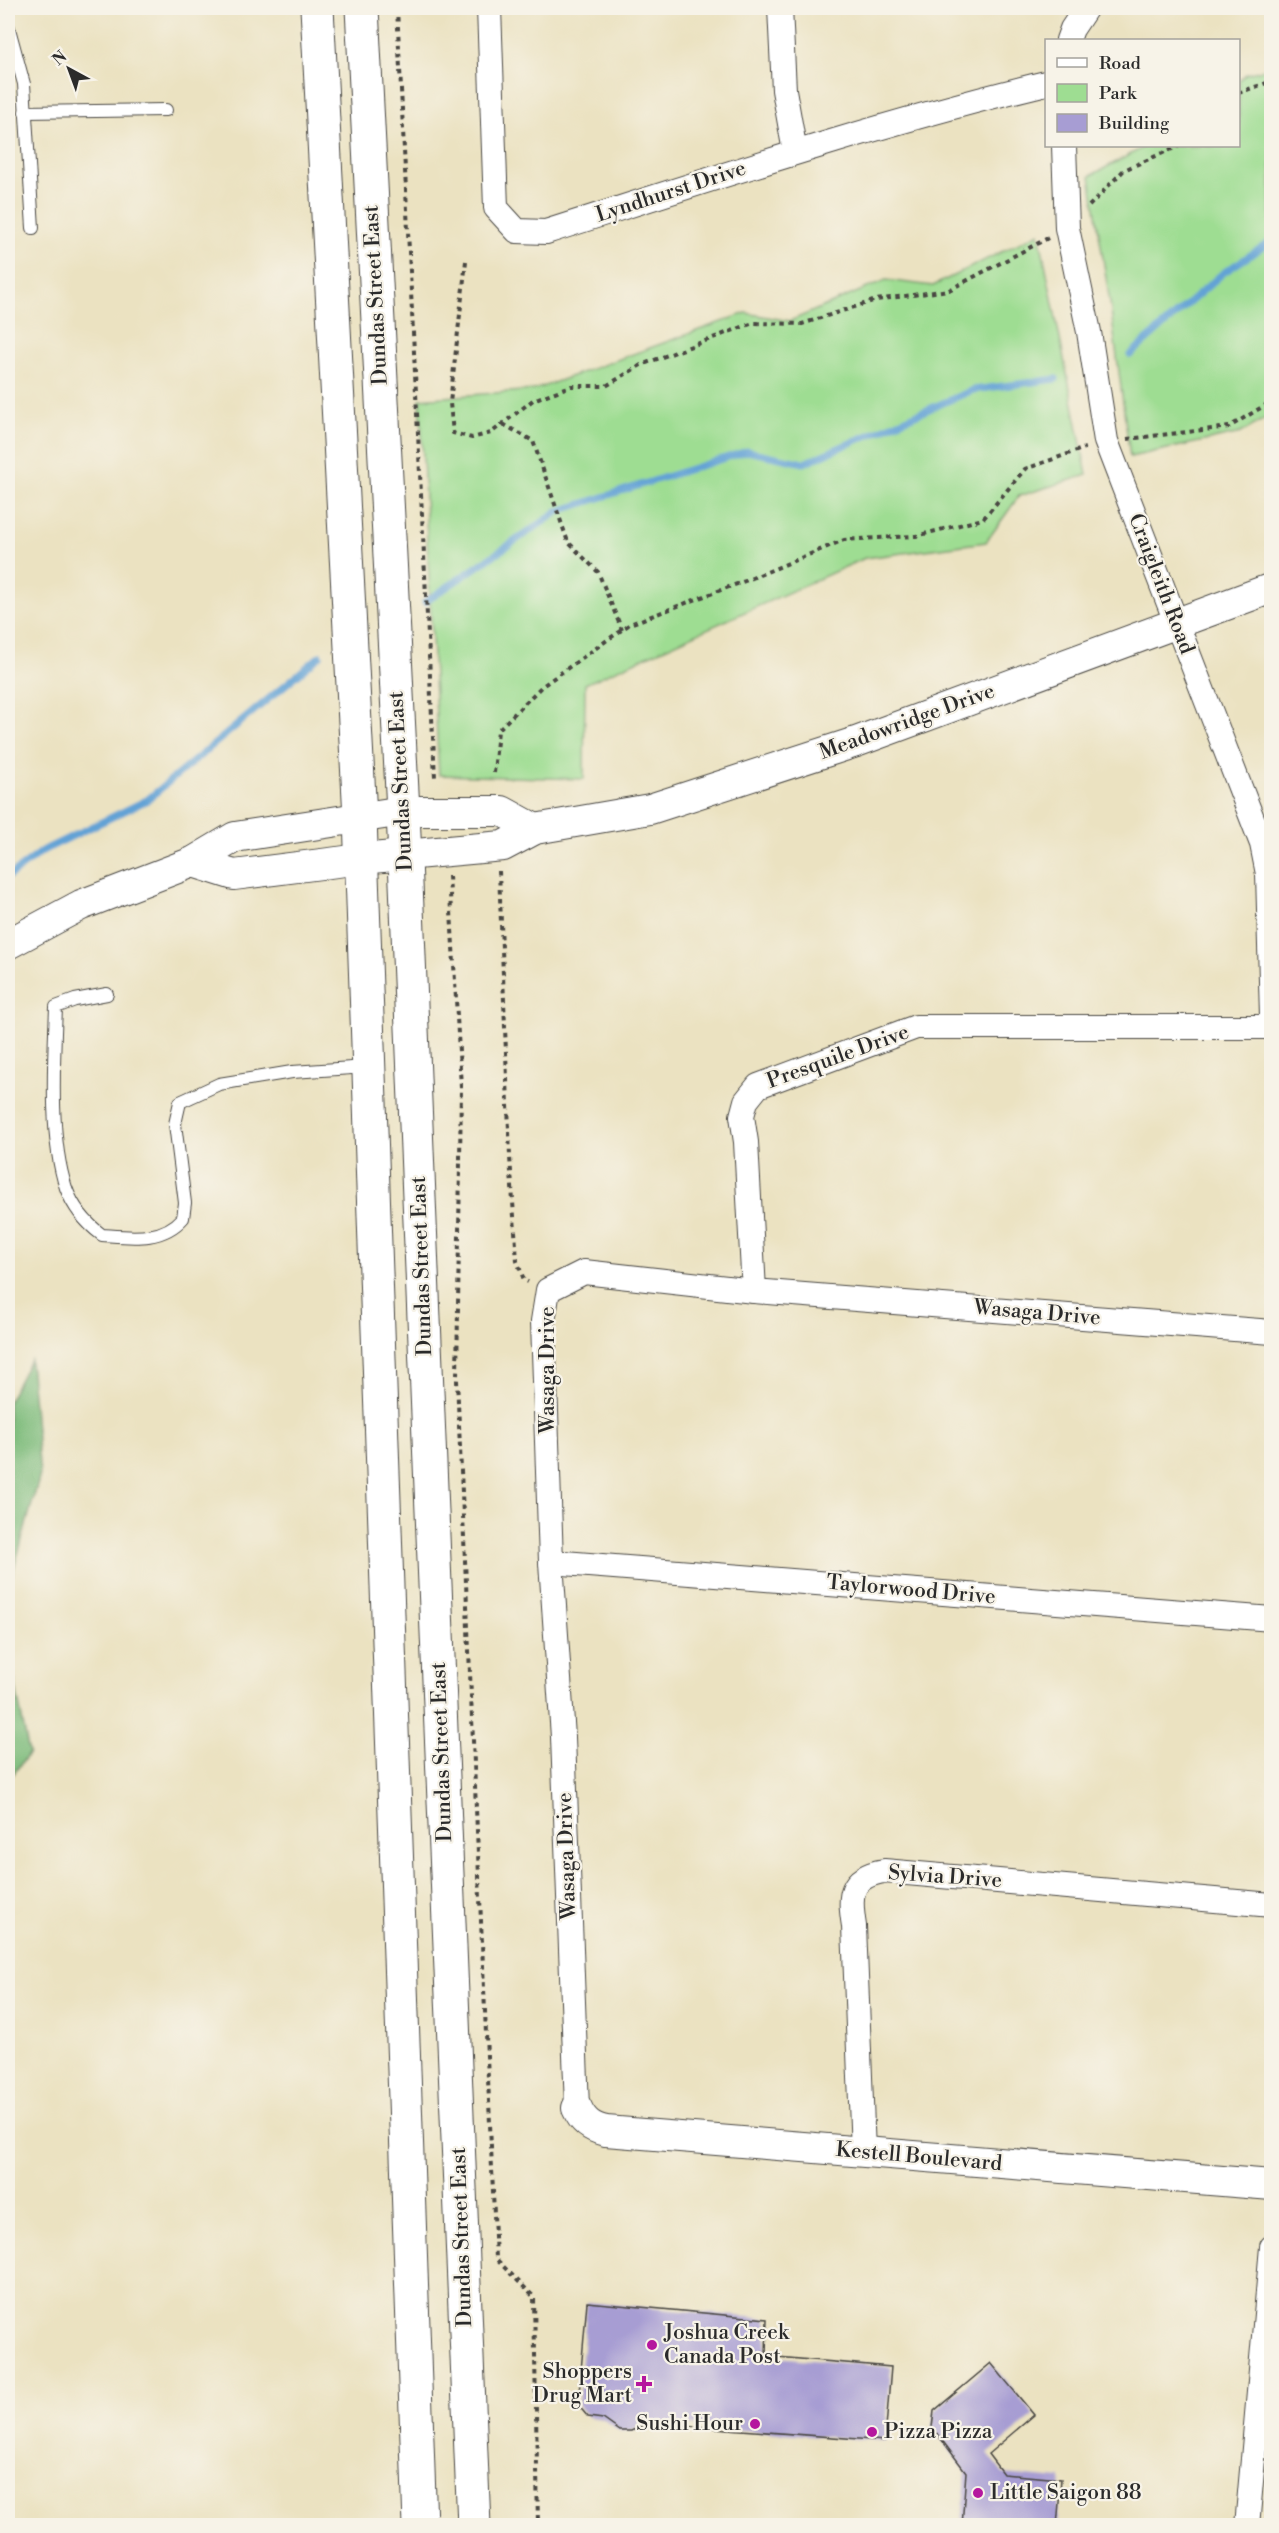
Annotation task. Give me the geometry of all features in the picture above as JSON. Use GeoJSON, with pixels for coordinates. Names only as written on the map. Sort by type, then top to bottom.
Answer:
{"type":"FeatureCollection","features":[{"type":"Feature","properties":{"kind":"main road","name":"Dundas Street East"},"geometry":{"type":"LineString","coordinates":[[317,8],[360,817],[420,2526]]}},
{"type":"Feature","properties":{"kind":"main road","name":"Dundas Street East"},"geometry":{"type":"LineString","coordinates":[[362,8],[405,855],[474,2526]]}},
{"type":"Feature","properties":{"kind":"street","name":"Lyndhurst Drive"},"geometry":{"type":"LineString","coordinates":[[489,8],[496,208],[517,231],[546,232],[795,152],[969,102],[1045,83]]}},
{"type":"Feature","properties":{"kind":"street"},"geometry":{"type":"LineString","coordinates":[[780,8],[784,90],[795,152]]}},
{"type":"Feature","properties":{"kind":"street"},"geometry":{"type":"LineString","coordinates":[[1068,39],[1086,8]]}},
{"type":"Feature","properties":{"kind":"street","name":"Craigleith Road"},"geometry":{"type":"LineString","coordinates":[[1064,147],[1067,228],[1089,332],[1106,441],[1262,844],[1268,874],[1272,1017]]}},
{"type":"Feature","properties":{"kind":"street","name":"Meadowridge Drive"},"geometry":{"type":"LineString","coordinates":[[193,862],[234,875],[361,859],[503,846],[535,829],[650,809],[856,742],[1272,588]]}},
{"type":"Feature","properties":{"kind":"street"},"geometry":{"type":"LineString","coordinates":[[8,944],[81,905],[193,862],[235,837],[403,812],[502,811],[535,829]]}},
{"type":"Feature","properties":{"kind":"street","name":"Presquile Drive"},"geometry":{"type":"LineString","coordinates":[[754,1291],[746,1142],[742,1116],[746,1101],[758,1086],[916,1027],[1272,1027]]}},
{"type":"Feature","properties":{"kind":"street","name":"Wasaga Drive"},"geometry":{"type":"LineString","coordinates":[[577,2108],[563,1737],[550,1562],[543,1322],[548,1290],[584,1272],[754,1291],[1272,1332]]}},
{"type":"Feature","properties":{"kind":"street","name":"Taylorwood Drive"},"geometry":{"type":"LineString","coordinates":[[550,1562],[1272,1618]]}},
{"type":"Feature","properties":{"kind":"street","name":"Sylvia Drive"},"geometry":{"type":"LineString","coordinates":[[863,2152],[854,1926],[850,1900],[862,1878],[870,1873],[884,1871],[1272,1905]]}},
{"type":"Feature","properties":{"kind":"street","name":"Kestell Boulevard"},"geometry":{"type":"LineString","coordinates":[[577,2108],[585,2122],[606,2131],[1272,2185]]}},
{"type":"Feature","properties":{"kind":"street"},"geometry":{"type":"LineString","coordinates":[[1247,2526],[1272,2247]]}},
{"type":"Feature","properties":{"kind":"lane"},"geometry":{"type":"LineString","coordinates":[[8,25],[24,84],[33,228]]}},
{"type":"Feature","properties":{"kind":"lane"},"geometry":{"type":"LineString","coordinates":[[25,112],[166,110]]}},
{"type":"Feature","properties":{"kind":"lane"},"geometry":{"type":"LineString","coordinates":[[107,994],[75,1000],[56,1007],[54,1077],[58,1152],[66,1188],[78,1212],[102,1235],[137,1237],[164,1233],[183,1218],[185,1203],[175,1124],[180,1101],[219,1084],[292,1072],[368,1067]]}},
{"type":"Feature","properties":{"kind":"path"},"geometry":{"type":"LineString","coordinates":[[397,8],[435,778]]}},
{"type":"Feature","properties":{"kind":"path"},"geometry":{"type":"LineString","coordinates":[[1240,93],[1272,81]]}},
{"type":"Feature","properties":{"kind":"path"},"geometry":{"type":"LineString","coordinates":[[466,261],[450,403],[453,433],[472,438],[491,433],[533,400],[571,386],[606,386],[641,365],[753,323],[802,324],[876,300],[950,290],[1067,228],[1124,170],[1177,147]]}},
{"type":"Feature","properties":{"kind":"path"},"geometry":{"type":"LineString","coordinates":[[494,773],[498,730],[541,687],[630,624],[745,581],[844,540],[916,536],[983,519],[1025,469],[1106,441],[1229,427],[1272,401]]}},
{"type":"Feature","properties":{"kind":"path"},"geometry":{"type":"LineString","coordinates":[[502,424],[532,441],[568,542],[598,572],[622,630]]}},
{"type":"Feature","properties":{"kind":"path"},"geometry":{"type":"LineString","coordinates":[[499,864],[510,1158],[517,1262],[524,1280],[548,1290]]}},
{"type":"Feature","properties":{"kind":"path"},"geometry":{"type":"LineString","coordinates":[[448,874],[461,1087],[457,1380],[496,2259],[534,2297],[538,2526]]}},
{"type":"Feature","properties":{"kind":"green space"},"geometry":{"type":"Polygon","coordinates":[[[1271,68],[1271,415],[1241,433],[1130,457],[1110,303],[1090,176],[1144,147],[1240,147],[1240,79],[1246,74],[1271,68]]]}},
{"type":"Feature","properties":{"kind":"green space"},"geometry":{"type":"Polygon","coordinates":[[[1039,233],[1087,475],[1019,496],[986,542],[865,558],[585,684],[584,779],[439,775],[420,399],[534,390],[746,313],[790,321],[886,280],[933,286],[1039,233]]]}},
{"type":"Feature","properties":{"kind":"green space"},"geometry":{"type":"Polygon","coordinates":[[[30,1360],[40,1475],[8,1590],[8,1401],[30,1360]]]}},
{"type":"Feature","properties":{"kind":"green space"},"geometry":{"type":"Polygon","coordinates":[[[8,1649],[29,1753],[8,1781],[8,1649]]]}},
{"type":"Feature","properties":{"kind":"building"},"geometry":{"type":"Polygon","coordinates":[[[587,2302],[767,2319],[766,2356],[891,2367],[885,2441],[648,2423],[631,2431],[620,2431],[603,2419],[588,2417],[578,2405],[587,2302]]]}},
{"type":"Feature","properties":{"kind":"building"},"geometry":{"type":"Polygon","coordinates":[[[991,2363],[1034,2415],[988,2454],[1003,2474],[1061,2479],[1057,2526],[962,2526],[966,2472],[932,2427],[934,2411],[991,2363]]]}},
{"type":"Feature","properties":{"kind":"waterway"},"geometry":{"type":"LineString","coordinates":[[1130,355],[1223,273],[1272,241]]}},
{"type":"Feature","properties":{"kind":"waterway"},"geometry":{"type":"LineString","coordinates":[[425,602],[559,511],[747,451],[804,463],[973,390],[1056,379]]}},
{"type":"Feature","properties":{"kind":"waterway"},"geometry":{"type":"LineString","coordinates":[[8,877],[44,850],[147,800],[320,656]]}},
{"type":"Feature","properties":{"kind":"place","name":"Joshua Creek Canada Post"},"geometry":{"type":"Point","coordinates":[652,2345]}},
{"type":"Feature","properties":{"kind":"place","name":"Shoppers Drug Mart"},"geometry":{"type":"Point","coordinates":[644,2384]}},
{"type":"Feature","properties":{"kind":"place","name":"Sushi Hour"},"geometry":{"type":"Point","coordinates":[755,2424]}},
{"type":"Feature","properties":{"kind":"place","name":"Pizza Pizza"},"geometry":{"type":"Point","coordinates":[872,2432]}},
{"type":"Feature","properties":{"kind":"place","name":"Little Saigon 88"},"geometry":{"type":"Point","coordinates":[978,2493]}}]}
